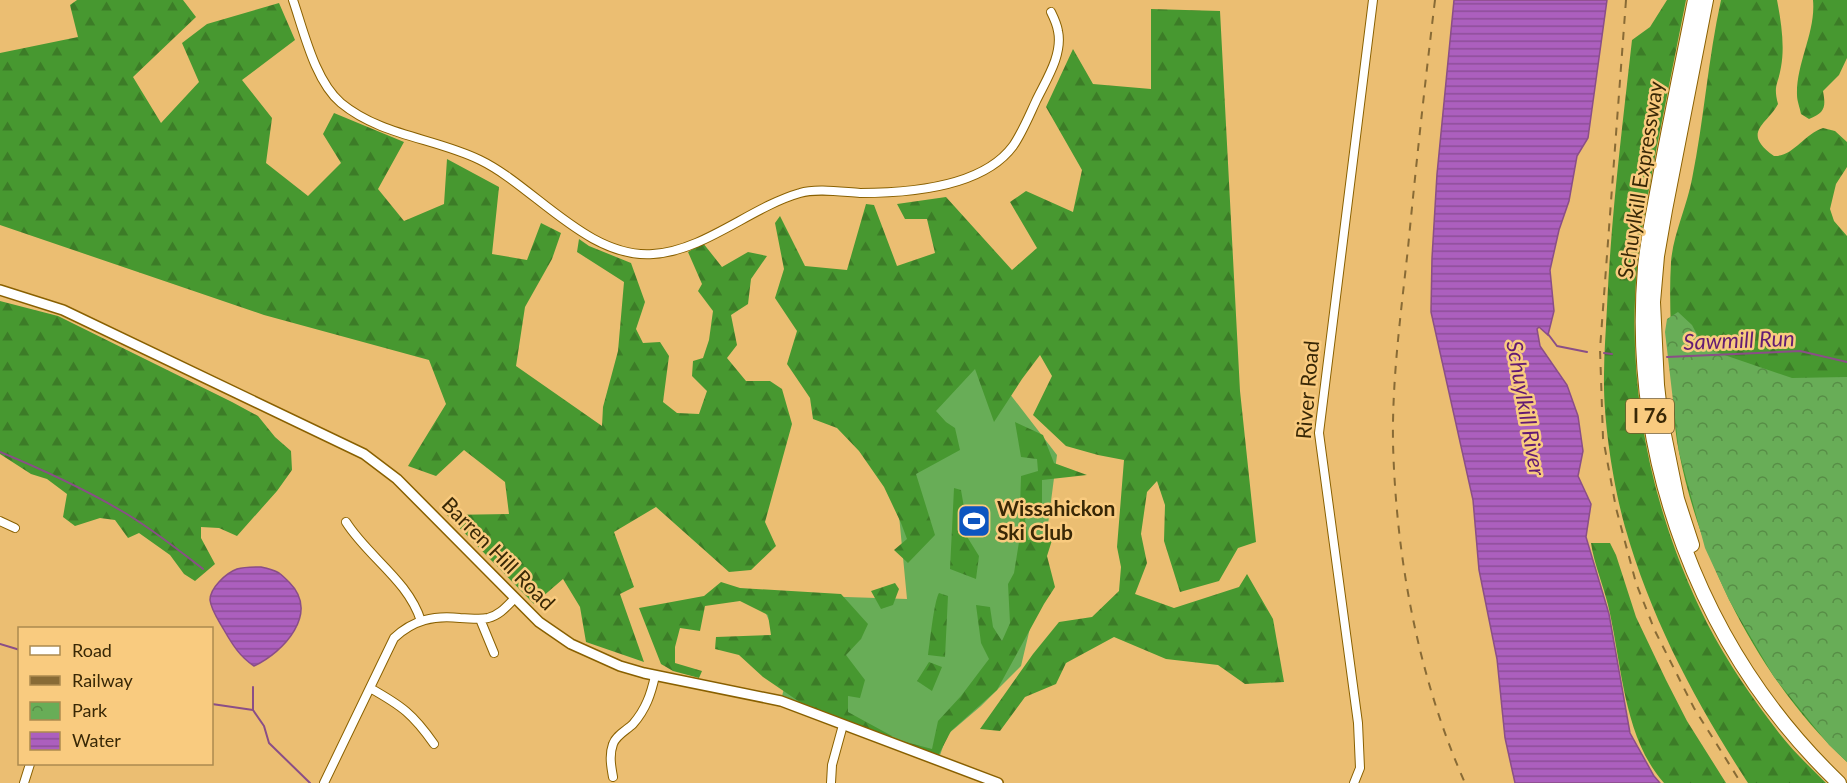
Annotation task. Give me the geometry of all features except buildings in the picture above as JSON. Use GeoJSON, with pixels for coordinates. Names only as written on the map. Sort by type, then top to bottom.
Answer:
{"type":"FeatureCollection","features":[{"type":"Feature","properties":{"kind":"highway","name":"Schuylkill Expressway"},"geometry":{"type":"LineString","coordinates":[[1695,0],[1646,256],[1643,301],[1644,336],[1651,425],[1664,487],[1679,537],[1703,595],[1755,685],[1775,713],[1839,783]]}},
{"type":"Feature","properties":{"kind":"highway","name":"Schuylkill Expressway"},"geometry":{"type":"LineString","coordinates":[[1706,0],[1656,267],[1653,310],[1657,386],[1666,449],[1677,499],[1689,536],[1725,619],[1774,697],[1847,780]]}},
{"type":"Feature","properties":{"kind":"street"},"geometry":{"type":"LineString","coordinates":[[293,0],[311,55],[323,80],[339,102],[357,115],[381,127],[477,159],[498,170],[561,218],[598,241],[621,250],[652,255],[689,246],[780,200],[803,192],[875,193],[955,184],[999,161],[1013,146],[1051,71],[1058,51],[1058,32],[1052,12]]}},
{"type":"Feature","properties":{"kind":"street","name":"River Road"},"geometry":{"type":"LineString","coordinates":[[1354,783],[1360,768],[1358,723],[1319,433],[1373,0]]}},
{"type":"Feature","properties":{"kind":"street","name":"Barren Hill Road"},"geometry":{"type":"LineString","coordinates":[[0,290],[63,310],[364,454],[397,479],[545,627],[571,644],[610,663],[655,676],[774,699],[998,783]]}},
{"type":"Feature","properties":{"kind":"street"},"geometry":{"type":"LineString","coordinates":[[0,521],[15,528]]}},
{"type":"Feature","properties":{"kind":"street"},"geometry":{"type":"LineString","coordinates":[[346,522],[355,536],[408,593],[417,608],[420,621]]}},
{"type":"Feature","properties":{"kind":"street"},"geometry":{"type":"LineString","coordinates":[[325,780],[394,639],[420,621],[441,616],[480,619],[496,615],[515,598]]}},
{"type":"Feature","properties":{"kind":"street"},"geometry":{"type":"LineString","coordinates":[[480,619],[494,653]]}},
{"type":"Feature","properties":{"kind":"street"},"geometry":{"type":"LineString","coordinates":[[613,777],[610,757],[613,741],[633,724],[643,710],[650,698],[655,676]]}},
{"type":"Feature","properties":{"kind":"street"},"geometry":{"type":"LineString","coordinates":[[370,688],[401,705],[419,722],[434,744]]}},
{"type":"Feature","properties":{"kind":"street"},"geometry":{"type":"LineString","coordinates":[[831,783],[832,765],[843,725]]}},
{"type":"Feature","properties":{"kind":"street"},"geometry":{"type":"LineString","coordinates":[[24,783],[30,765]]}},
{"type":"Feature","properties":{"kind":"green space"},"geometry":{"type":"Polygon","coordinates":[[[77,0],[183,0],[196,17],[133,77],[161,123],[199,82],[182,43],[207,24],[279,3],[295,40],[242,80],[272,118],[266,163],[308,196],[341,163],[323,134],[334,113],[404,142],[378,189],[404,221],[444,204],[447,159],[499,187],[492,254],[527,260],[541,223],[561,233],[552,259],[525,307],[516,366],[602,426],[603,407],[618,351],[624,282],[577,252],[579,239],[589,246],[631,263],[645,302],[636,329],[643,343],[660,342],[669,356],[663,402],[677,413],[699,414],[707,391],[692,376],[693,361],[703,358],[709,340],[713,311],[698,291],[702,284],[688,252],[703,243],[722,267],[748,252],[767,256],[751,279],[748,304],[731,315],[737,345],[727,358],[746,381],[770,381],[782,389],[792,424],[765,522],[776,546],[751,570],[729,572],[656,507],[614,532],[634,587],[620,594],[644,662],[586,642],[580,607],[563,579],[534,604],[447,515],[509,514],[505,482],[464,450],[436,476],[408,466],[446,404],[429,360],[264,315],[0,225],[0,53],[78,37],[70,5],[77,0]]]}},
{"type":"Feature","properties":{"kind":"green space"},"geometry":{"type":"Polygon","coordinates":[[[1667,0],[1686,0],[1651,180],[1637,268],[1636,360],[1647,450],[1671,539],[1715,638],[1741,680],[1779,733],[1826,783],[1748,783],[1709,720],[1661,627],[1625,527],[1617,491],[1607,432],[1604,375],[1617,173],[1632,40],[1650,27],[1667,0]]]}},
{"type":"Feature","properties":{"kind":"green space"},"geometry":{"type":"Polygon","coordinates":[[[1721,0],[1777,0],[1783,51],[1776,89],[1778,104],[1759,128],[1759,141],[1764,148],[1774,156],[1787,153],[1823,128],[1835,131],[1847,142],[1847,167],[1836,184],[1830,209],[1834,221],[1847,236],[1847,762],[1788,697],[1740,620],[1703,537],[1689,495],[1677,441],[1674,419],[1671,262],[1674,241],[1692,179],[1721,0]]]}},
{"type":"Feature","properties":{"kind":"green space"},"geometry":{"type":"Polygon","coordinates":[[[1813,0],[1847,0],[1847,58],[1839,75],[1823,91],[1823,109],[1809,119],[1801,114],[1797,95],[1800,71],[1812,24],[1813,0]]]}},
{"type":"Feature","properties":{"kind":"green space"},"geometry":{"type":"Polygon","coordinates":[[[1151,9],[1220,11],[1240,391],[1256,542],[1238,548],[1219,581],[1180,592],[1164,541],[1165,505],[1157,481],[1147,492],[1141,534],[1147,563],[1135,594],[1174,608],[1239,587],[1247,574],[1273,619],[1284,682],[1245,684],[1218,665],[1166,659],[1114,637],[1066,663],[1056,684],[1025,697],[1000,731],[980,729],[1033,654],[1059,622],[1092,617],[1119,591],[1121,567],[1117,547],[1124,460],[1066,446],[1033,415],[1052,376],[1040,355],[994,422],[975,369],[936,411],[955,428],[960,450],[916,474],[935,535],[908,563],[894,550],[907,539],[884,487],[859,451],[837,428],[813,419],[810,398],[787,364],[797,331],[775,298],[784,269],[775,223],[780,216],[805,266],[847,270],[866,204],[874,205],[897,266],[935,253],[927,219],[905,219],[897,204],[946,197],[1012,270],[1037,248],[1010,202],[1026,191],[1073,212],[1082,170],[1046,107],[1073,49],[1093,84],[1151,89],[1151,9]]]}},
{"type":"Feature","properties":{"kind":"green space"},"geometry":{"type":"Polygon","coordinates":[[[0,301],[58,316],[232,402],[258,416],[275,437],[291,451],[292,470],[277,491],[237,536],[219,528],[201,527],[201,538],[215,564],[195,581],[184,574],[170,555],[139,533],[128,538],[115,520],[100,518],[75,526],[63,517],[67,494],[47,479],[31,474],[0,454],[0,301]]]}},
{"type":"Feature","properties":{"kind":"green space"},"geometry":{"type":"Polygon","coordinates":[[[1678,312],[1692,325],[1704,348],[1792,378],[1847,377],[1847,762],[1829,745],[1774,677],[1729,600],[1705,548],[1679,452],[1665,332],[1667,319],[1678,312]]]}},
{"type":"Feature","properties":{"kind":"green space","name":"Wissahickon Ski Club"},"geometry":{"type":"Polygon","coordinates":[[[979,358],[1057,455],[1040,586],[1021,666],[981,706],[947,735],[938,761],[782,696],[790,666],[757,594],[907,599],[892,442],[899,368],[979,358]]]}},
{"type":"Feature","properties":{"kind":"green space"},"geometry":{"type":"Polygon","coordinates":[[[1015,422],[1043,435],[1054,463],[1087,475],[1042,480],[1042,503],[1024,512],[1028,540],[1053,537],[1047,556],[1055,587],[997,690],[951,731],[938,756],[898,743],[898,740],[932,749],[938,721],[961,696],[989,659],[981,643],[976,605],[990,607],[993,627],[1002,641],[1010,623],[1008,584],[1014,573],[1019,542],[1021,476],[1038,471],[1037,459],[1021,457],[1015,422]]]}},
{"type":"Feature","properties":{"kind":"green space"},"geometry":{"type":"Polygon","coordinates":[[[954,488],[961,490],[966,519],[961,527],[979,556],[976,579],[950,569],[954,488]]]}},
{"type":"Feature","properties":{"kind":"green space"},"geometry":{"type":"Polygon","coordinates":[[[1591,543],[1610,543],[1636,617],[1666,680],[1687,721],[1726,783],[1664,783],[1650,765],[1632,722],[1608,605],[1591,543]]]}},
{"type":"Feature","properties":{"kind":"green space"},"geometry":{"type":"Polygon","coordinates":[[[721,582],[740,588],[841,594],[868,624],[861,639],[846,655],[865,680],[860,698],[848,696],[848,712],[892,736],[889,738],[810,709],[763,677],[739,655],[715,649],[716,637],[771,635],[768,615],[740,601],[705,606],[700,631],[680,628],[675,647],[675,663],[702,671],[699,678],[673,671],[661,664],[639,608],[704,596],[721,582]]]}},
{"type":"Feature","properties":{"kind":"green space"},"geometry":{"type":"Polygon","coordinates":[[[895,583],[899,589],[893,605],[881,609],[871,591],[895,583]]]}},
{"type":"Feature","properties":{"kind":"green space"},"geometry":{"type":"Polygon","coordinates":[[[939,593],[948,596],[945,657],[928,655],[939,593]]]}},
{"type":"Feature","properties":{"kind":"green space"},"geometry":{"type":"Polygon","coordinates":[[[929,662],[942,667],[932,691],[917,681],[929,662]]]}},
{"type":"Feature","properties":{"kind":"water","name":"Schuylkill River"},"geometry":{"type":"Polygon","coordinates":[[[1454,0],[1607,0],[1588,138],[1577,156],[1569,201],[1559,230],[1550,270],[1554,311],[1548,335],[1539,327],[1537,329],[1540,346],[1567,385],[1578,416],[1583,451],[1578,476],[1591,504],[1586,537],[1609,614],[1630,733],[1660,783],[1515,783],[1505,738],[1497,659],[1479,570],[1473,500],[1431,312],[1437,174],[1454,0]]]}},
{"type":"Feature","properties":{"kind":"water"},"geometry":{"type":"Polygon","coordinates":[[[261,567],[277,572],[287,580],[298,594],[301,606],[299,619],[286,641],[265,660],[254,666],[233,645],[212,608],[210,600],[216,586],[228,574],[240,568],[261,567]]]}},
{"type":"Feature","properties":{"kind":"waterway","name":"Sawmill Run"},"geometry":{"type":"LineString","coordinates":[[1548,334],[1557,346],[1587,352]]}},
{"type":"Feature","properties":{"kind":"waterway","name":"Sawmill Run"},"geometry":{"type":"LineString","coordinates":[[1667,357],[1800,351],[1847,362]]}},
{"type":"Feature","properties":{"kind":"waterway","name":"Sawmill Run"},"geometry":{"type":"LineString","coordinates":[[1604,353],[1612,354]]}},
{"type":"Feature","properties":{"kind":"waterway"},"geometry":{"type":"LineString","coordinates":[[0,452],[61,479],[120,510],[153,531],[203,569]]}},
{"type":"Feature","properties":{"kind":"waterway"},"geometry":{"type":"LineString","coordinates":[[0,644],[18,649]]}},
{"type":"Feature","properties":{"kind":"waterway"},"geometry":{"type":"LineString","coordinates":[[253,687],[253,710]]}},
{"type":"Feature","properties":{"kind":"waterway"},"geometry":{"type":"LineString","coordinates":[[213,704],[253,710],[264,726],[269,743],[310,783]]}},
{"type":"Feature","properties":{"kind":"railway"},"geometry":{"type":"LineString","coordinates":[[1435,0],[1398,346],[1393,443],[1399,530],[1412,616],[1434,701],[1465,783]]}},
{"type":"Feature","properties":{"kind":"railway"},"geometry":{"type":"LineString","coordinates":[[1626,0],[1600,349],[1603,438],[1616,508],[1636,583],[1655,631],[1694,708],[1741,783]]}},
{"type":"Feature","properties":{"kind":"place","name":"Wissahickon Ski Club"},"geometry":{"type":"Point","coordinates":[974,521]}}]}
